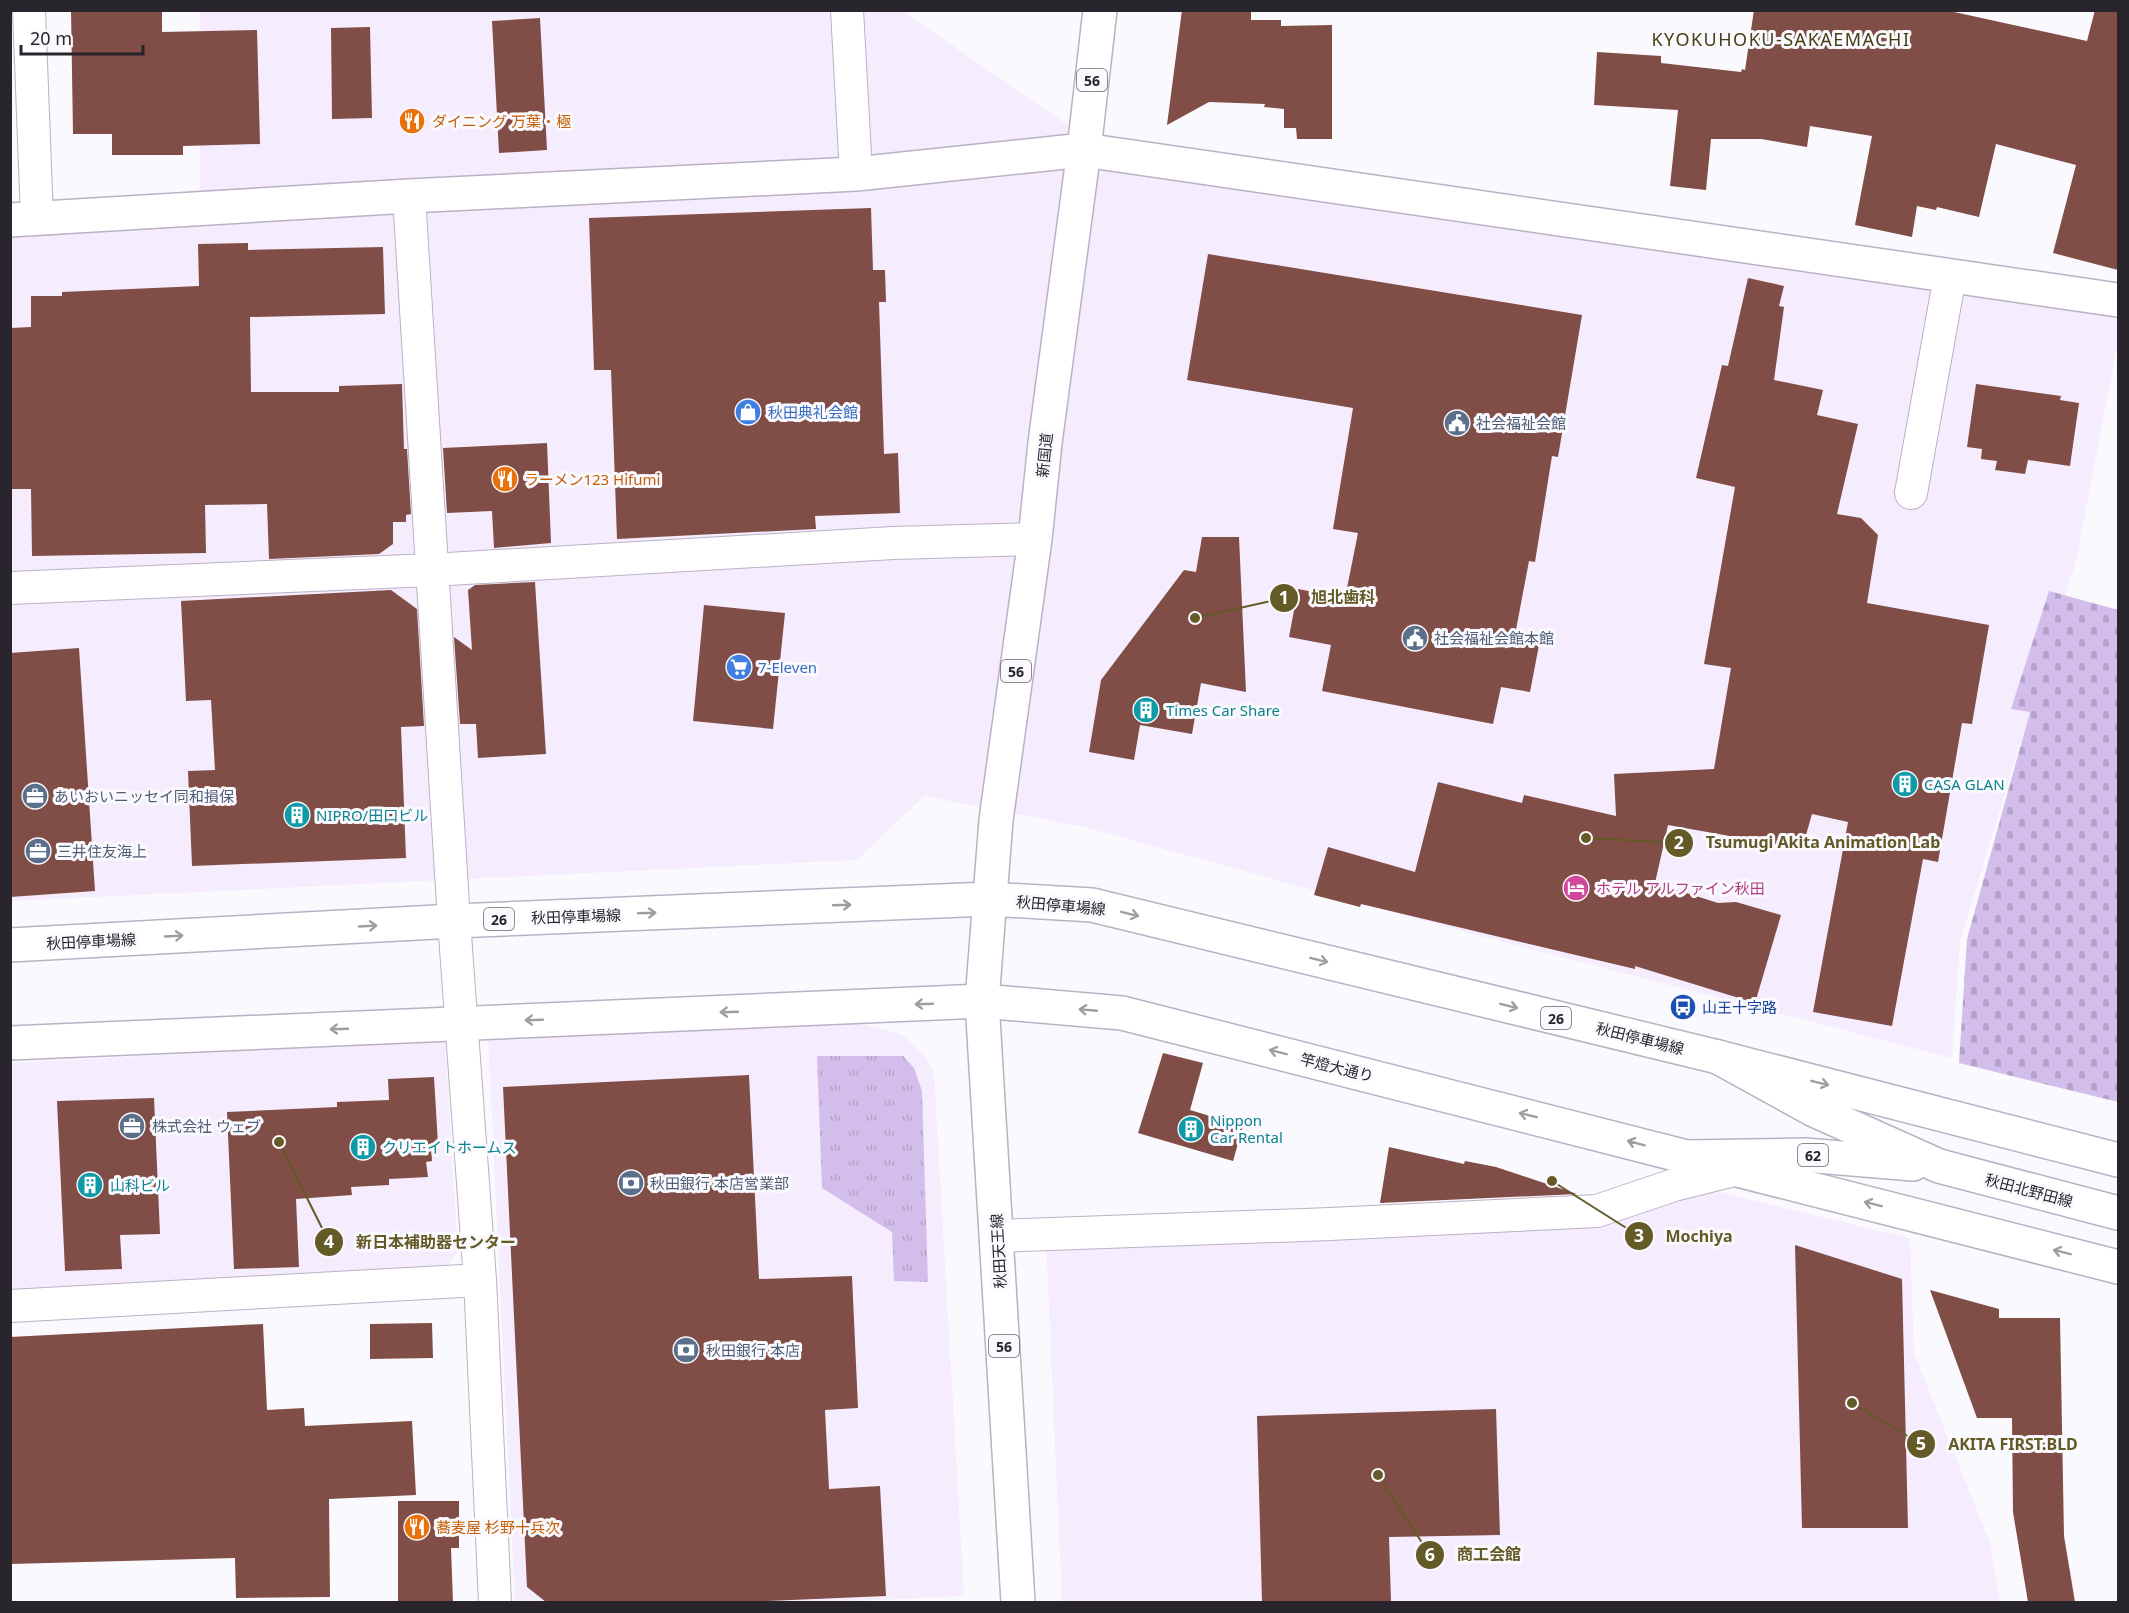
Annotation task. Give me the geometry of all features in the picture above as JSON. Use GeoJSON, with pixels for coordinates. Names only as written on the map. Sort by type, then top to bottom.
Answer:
{"type":"FeatureCollection","features":[{"type":"Feature","properties":{"kind":"main road","name":"新国道"},"geometry":{"type":"LineString","coordinates":[[989,899],[996,820],[1035,539],[1100,10]]}},
{"type":"Feature","properties":{"kind":"main road"},"geometry":{"type":"LineString","coordinates":[[24,219],[409,196],[856,174],[1084,150],[2118,300]]}},
{"type":"Feature","properties":{"kind":"main road","name":"秋田停車場線"},"geometry":{"type":"LineString","coordinates":[[10,945],[454,921],[989,899],[1092,905],[1718,1057],[2118,1160]]}},
{"type":"Feature","properties":{"kind":"main road","name":"秋田天王線"},"geometry":{"type":"LineString","coordinates":[[989,899],[982,1001],[1018,1602]]}},
{"type":"Feature","properties":{"kind":"main road"},"geometry":{"type":"LineString","coordinates":[[10,1043],[982,1001]]}},
{"type":"Feature","properties":{"kind":"main road","name":"竿燈大通り"},"geometry":{"type":"LineString","coordinates":[[982,1001],[1122,1013],[1687,1156]]}},
{"type":"Feature","properties":{"kind":"main road","name":"62"},"geometry":{"type":"LineString","coordinates":[[1718,1057],[1814,1110],[1939,1166]]}},
{"type":"Feature","properties":{"kind":"main road","name":"62"},"geometry":{"type":"LineString","coordinates":[[1687,1156],[1805,1155],[1939,1166]]}},
{"type":"Feature","properties":{"kind":"main road"},"geometry":{"type":"LineString","coordinates":[[1687,1156],[2118,1267]]}},
{"type":"Feature","properties":{"kind":"main road","name":"秋田北野田線"},"geometry":{"type":"LineString","coordinates":[[1939,1166],[2118,1213]]}},
{"type":"Feature","properties":{"kind":"street"},"geometry":{"type":"LineString","coordinates":[[24,219],[29,10]]}},
{"type":"Feature","properties":{"kind":"street"},"geometry":{"type":"LineString","coordinates":[[847,10],[856,174]]}},
{"type":"Feature","properties":{"kind":"street"},"geometry":{"type":"LineString","coordinates":[[409,196],[431,570],[480,1280],[495,1602]]}},
{"type":"Feature","properties":{"kind":"street"},"geometry":{"type":"LineString","coordinates":[[1911,493],[1950,276]]}},
{"type":"Feature","properties":{"kind":"street"},"geometry":{"type":"LineString","coordinates":[[10,588],[431,570],[881,543],[1035,539]]}},
{"type":"Feature","properties":{"kind":"street"},"geometry":{"type":"LineString","coordinates":[[997,1236],[1330,1224],[1597,1211],[1674,1185],[1738,1169]]}},
{"type":"Feature","properties":{"kind":"street"},"geometry":{"type":"LineString","coordinates":[[10,1306],[480,1280]]}},
{"type":"Feature","properties":{"kind":"shaded area"},"geometry":{"type":"Polygon","coordinates":[[[901,10],[1140,175],[2118,311],[2118,341],[2076,561],[1960,941],[1952,1058],[1476,935],[1084,827],[924,796],[857,860],[11,901],[10,206],[200,197],[200,11],[901,10]]]}},
{"type":"Feature","properties":{"kind":"shaded area"},"geometry":{"type":"Polygon","coordinates":[[[854,1022],[901,1034],[924,1055],[934,1073],[964,1596],[833,1602],[515,1602],[488,1034],[854,1022]]]}},
{"type":"Feature","properties":{"kind":"shaded area"},"geometry":{"type":"Polygon","coordinates":[[[445,1040],[458,1252],[444,1270],[11,1291],[11,1063],[445,1040]]]}},
{"type":"Feature","properties":{"kind":"shaded area"},"geometry":{"type":"Polygon","coordinates":[[[1700,1188],[1910,1238],[1914,1353],[1990,1543],[2000,1602],[1062,1602],[1046,1240],[1700,1188]]]}},
{"type":"Feature","properties":{"kind":"green space"},"geometry":{"type":"Polygon","coordinates":[[[2049,591],[2118,610],[2118,1102],[1959,1063],[1967,939],[2030,712],[2011,709],[2049,591]]]}},
{"type":"Feature","properties":{"kind":"green space"},"geometry":{"type":"Polygon","coordinates":[[[817,1056],[903,1056],[914,1068],[922,1091],[928,1282],[894,1281],[892,1232],[822,1188],[817,1056]]]}},
{"type":"Feature","properties":{"kind":"building"},"geometry":{"type":"Polygon","coordinates":[[[71,10],[162,10],[162,32],[257,30],[260,144],[183,146],[183,155],[112,155],[112,134],[73,134],[71,10]]]}},
{"type":"Feature","properties":{"kind":"building"},"geometry":{"type":"Polygon","coordinates":[[[1182,10],[1251,12],[1251,20],[1281,20],[1281,26],[1332,25],[1332,139],[1297,139],[1296,128],[1284,128],[1284,109],[1264,107],[1265,104],[1209,102],[1167,125],[1182,10]]]}},
{"type":"Feature","properties":{"kind":"building"},"geometry":{"type":"Polygon","coordinates":[[[1754,10],[1945,10],[2087,41],[2095,10],[2118,10],[2118,270],[2053,253],[2076,165],[1996,144],[1979,217],[1937,207],[1936,210],[1917,206],[1912,237],[1855,225],[1872,136],[1810,126],[1807,147],[1761,139],[1711,139],[1706,190],[1670,186],[1678,110],[1594,105],[1597,52],[1661,56],[1661,63],[1741,72],[1742,69],[1745,70],[1754,10]]]}},
{"type":"Feature","properties":{"kind":"building"},"geometry":{"type":"Polygon","coordinates":[[[540,18],[547,150],[499,153],[492,21],[540,18]]]}},
{"type":"Feature","properties":{"kind":"building"},"geometry":{"type":"Polygon","coordinates":[[[370,27],[372,118],[332,119],[331,28],[370,27]]]}},
{"type":"Feature","properties":{"kind":"building","name":"秋田典礼会館"},"geometry":{"type":"Polygon","coordinates":[[[871,208],[873,270],[885,270],[886,302],[879,302],[884,454],[898,453],[900,513],[815,516],[816,529],[617,539],[611,370],[594,370],[589,218],[871,208]]]}},
{"type":"Feature","properties":{"kind":"building"},"geometry":{"type":"Polygon","coordinates":[[[248,243],[248,250],[383,247],[385,314],[250,317],[251,392],[339,392],[339,386],[402,384],[404,449],[407,449],[411,514],[406,515],[406,522],[393,522],[393,544],[379,554],[269,559],[267,504],[205,505],[206,553],[32,556],[31,489],[10,489],[10,328],[31,327],[31,296],[62,296],[62,292],[199,286],[198,244],[248,243]]]}},
{"type":"Feature","properties":{"kind":"building","name":"社会福祉会館"},"geometry":{"type":"Polygon","coordinates":[[[1208,254],[1582,315],[1558,457],[1552,456],[1535,562],[1529,561],[1515,635],[1540,640],[1530,692],[1501,687],[1493,724],[1322,691],[1331,645],[1289,637],[1298,589],[1345,598],[1358,533],[1333,529],[1353,408],[1187,380],[1208,254]]]}},
{"type":"Feature","properties":{"kind":"building"},"geometry":{"type":"Polygon","coordinates":[[[1748,278],[1784,286],[1779,306],[1784,307],[1774,380],[1823,390],[1817,415],[1858,424],[1837,514],[1861,518],[1878,535],[1867,603],[1989,625],[1972,724],[1962,723],[1938,862],[1923,859],[1892,1026],[1813,1012],[1848,822],[1812,814],[1802,849],[1668,825],[1655,883],[1718,903],[1736,902],[1781,915],[1755,1003],[1635,966],[1635,969],[1314,895],[1328,847],[1415,872],[1438,782],[1522,803],[1524,795],[1616,816],[1614,774],[1714,769],[1731,668],[1704,664],[1735,487],[1696,478],[1722,365],[1728,366],[1748,278]]]}},
{"type":"Feature","properties":{"kind":"building"},"geometry":{"type":"Polygon","coordinates":[[[1976,384],[2061,396],[2060,400],[2079,403],[2070,466],[2028,460],[2025,474],[1995,470],[1997,461],[1981,459],[1982,449],[1967,447],[1976,384]]]}},
{"type":"Feature","properties":{"kind":"building","name":"ラーメン123 Hifumi"},"geometry":{"type":"Polygon","coordinates":[[[547,443],[551,543],[494,548],[492,511],[447,513],[443,448],[547,443]]]}},
{"type":"Feature","properties":{"kind":"building"},"geometry":{"type":"Polygon","coordinates":[[[1202,537],[1239,537],[1246,692],[1201,683],[1192,734],[1140,725],[1134,760],[1089,752],[1101,680],[1184,570],[1196,572],[1202,537]]]}},
{"type":"Feature","properties":{"kind":"building"},"geometry":{"type":"Polygon","coordinates":[[[535,582],[546,754],[478,758],[476,724],[460,724],[454,637],[472,650],[468,590],[475,585],[535,582]]]}},
{"type":"Feature","properties":{"kind":"building"},"geometry":{"type":"Polygon","coordinates":[[[391,590],[417,609],[424,726],[401,727],[406,858],[192,866],[188,771],[215,770],[211,700],[186,701],[181,601],[391,590]]]}},
{"type":"Feature","properties":{"kind":"building","name":"7-Eleven"},"geometry":{"type":"Polygon","coordinates":[[[704,605],[785,613],[773,729],[693,721],[704,605]]]}},
{"type":"Feature","properties":{"kind":"building"},"geometry":{"type":"Polygon","coordinates":[[[79,648],[95,891],[10,897],[10,653],[79,648]]]}},
{"type":"Feature","properties":{"kind":"building","name":"Nippon Car Rental"},"geometry":{"type":"Polygon","coordinates":[[[1163,1053],[1203,1063],[1190,1110],[1243,1126],[1233,1161],[1138,1133],[1163,1053]]]}},
{"type":"Feature","properties":{"kind":"building"},"geometry":{"type":"Polygon","coordinates":[[[749,1075],[759,1279],[852,1276],[858,1408],[825,1410],[829,1489],[880,1486],[886,1596],[747,1602],[546,1602],[527,1587],[503,1087],[749,1075]]]}},
{"type":"Feature","properties":{"kind":"building"},"geometry":{"type":"Polygon","coordinates":[[[434,1077],[438,1144],[431,1144],[432,1161],[426,1162],[428,1177],[389,1179],[389,1185],[351,1187],[352,1195],[296,1199],[299,1267],[234,1269],[227,1112],[337,1107],[337,1102],[389,1100],[388,1079],[434,1077]]]}},
{"type":"Feature","properties":{"kind":"building","name":"山科ビル"},"geometry":{"type":"Polygon","coordinates":[[[154,1098],[160,1234],[120,1235],[122,1269],[65,1271],[57,1101],[154,1098]]]}},
{"type":"Feature","properties":{"kind":"building"},"geometry":{"type":"Polygon","coordinates":[[[1389,1147],[1464,1164],[1465,1161],[1496,1167],[1577,1194],[1380,1203],[1389,1147]]]}},
{"type":"Feature","properties":{"kind":"building"},"geometry":{"type":"Polygon","coordinates":[[[1795,1245],[1902,1279],[1908,1528],[1802,1528],[1795,1245]]]}},
{"type":"Feature","properties":{"kind":"building"},"geometry":{"type":"Polygon","coordinates":[[[1930,1290],[1999,1309],[1999,1318],[2060,1318],[2064,1536],[2075,1602],[2028,1602],[2013,1512],[2012,1418],[1977,1418],[1930,1290]]]}},
{"type":"Feature","properties":{"kind":"building"},"geometry":{"type":"Polygon","coordinates":[[[432,1323],[433,1358],[370,1359],[370,1324],[432,1323]]]}},
{"type":"Feature","properties":{"kind":"building"},"geometry":{"type":"Polygon","coordinates":[[[263,1324],[267,1410],[304,1408],[305,1426],[412,1421],[416,1495],[329,1499],[330,1597],[236,1598],[235,1558],[10,1564],[10,1337],[263,1324]]]}},
{"type":"Feature","properties":{"kind":"building"},"geometry":{"type":"Polygon","coordinates":[[[1496,1409],[1500,1535],[1389,1537],[1391,1602],[1262,1602],[1257,1416],[1496,1409]]]}},
{"type":"Feature","properties":{"kind":"building"},"geometry":{"type":"Polygon","coordinates":[[[398,1501],[459,1501],[459,1548],[451,1548],[453,1602],[398,1602],[398,1501]]]}},
{"type":"Feature","properties":{"kind":"place","name":"ダイニング 万葉・極"},"geometry":{"type":"Point","coordinates":[412,121]}},
{"type":"Feature","properties":{"kind":"place","name":"秋田典礼会館"},"geometry":{"type":"Point","coordinates":[748,412]}},
{"type":"Feature","properties":{"kind":"place","name":"社会福祉会館"},"geometry":{"type":"Point","coordinates":[1457,423]}},
{"type":"Feature","properties":{"kind":"place","name":"ラーメン123 Hifumi"},"geometry":{"type":"Point","coordinates":[505,479]}},
{"type":"Feature","properties":{"kind":"place","name":"旭北歯科"},"geometry":{"type":"Point","coordinates":[1195,618]}},
{"type":"Feature","properties":{"kind":"place","name":"社会福祉会館本館"},"geometry":{"type":"Point","coordinates":[1415,638]}},
{"type":"Feature","properties":{"kind":"place","name":"7-Eleven"},"geometry":{"type":"Point","coordinates":[739,667]}},
{"type":"Feature","properties":{"kind":"place","name":"Times Car Share"},"geometry":{"type":"Point","coordinates":[1146,710]}},
{"type":"Feature","properties":{"kind":"place","name":"CASA GLAN"},"geometry":{"type":"Point","coordinates":[1905,784]}},
{"type":"Feature","properties":{"kind":"place","name":"あいおいニッセイ同和損保"},"geometry":{"type":"Point","coordinates":[35,796]}},
{"type":"Feature","properties":{"kind":"place","name":"NIPRO/田口ビル"},"geometry":{"type":"Point","coordinates":[297,815]}},
{"type":"Feature","properties":{"kind":"place","name":"Tsumugi Akita Animation Lab"},"geometry":{"type":"Point","coordinates":[1586,838]}},
{"type":"Feature","properties":{"kind":"place","name":"三井住友海上"},"geometry":{"type":"Point","coordinates":[38,851]}},
{"type":"Feature","properties":{"kind":"place","name":"ホテル アルファイン秋田"},"geometry":{"type":"Point","coordinates":[1576,888]}},
{"type":"Feature","properties":{"kind":"place","name":"山王十字路"},"geometry":{"type":"Point","coordinates":[1683,1007]}},
{"type":"Feature","properties":{"kind":"place","name":"株式会社 ウェブ"},"geometry":{"type":"Point","coordinates":[132,1126]}},
{"type":"Feature","properties":{"kind":"place","name":"Nippon Car Rental"},"geometry":{"type":"Point","coordinates":[1191,1129]}},
{"type":"Feature","properties":{"kind":"place","name":"新日本補助器センター"},"geometry":{"type":"Point","coordinates":[279,1142]}},
{"type":"Feature","properties":{"kind":"place","name":"クリエイトホームス"},"geometry":{"type":"Point","coordinates":[363,1147]}},
{"type":"Feature","properties":{"kind":"place","name":"Mochiya"},"geometry":{"type":"Point","coordinates":[1552,1181]}},
{"type":"Feature","properties":{"kind":"place","name":"秋田銀行 本店営業部"},"geometry":{"type":"Point","coordinates":[631,1183]}},
{"type":"Feature","properties":{"kind":"place","name":"山科ビル"},"geometry":{"type":"Point","coordinates":[90,1185]}},
{"type":"Feature","properties":{"kind":"place","name":"秋田銀行 本店"},"geometry":{"type":"Point","coordinates":[686,1350]}},
{"type":"Feature","properties":{"kind":"place","name":"AKITA FIRST.BLD"},"geometry":{"type":"Point","coordinates":[1852,1403]}},
{"type":"Feature","properties":{"kind":"place","name":"商工会館"},"geometry":{"type":"Point","coordinates":[1378,1475]}},
{"type":"Feature","properties":{"kind":"place","name":"蕎麦屋 杉野十兵次"},"geometry":{"type":"Point","coordinates":[417,1527]}},
{"type":"Feature","properties":{"kind":"district","name":"KYOKUHOKU-SAKAEMACHI"},"geometry":{"type":"Point","coordinates":[1781,39]}}]}
